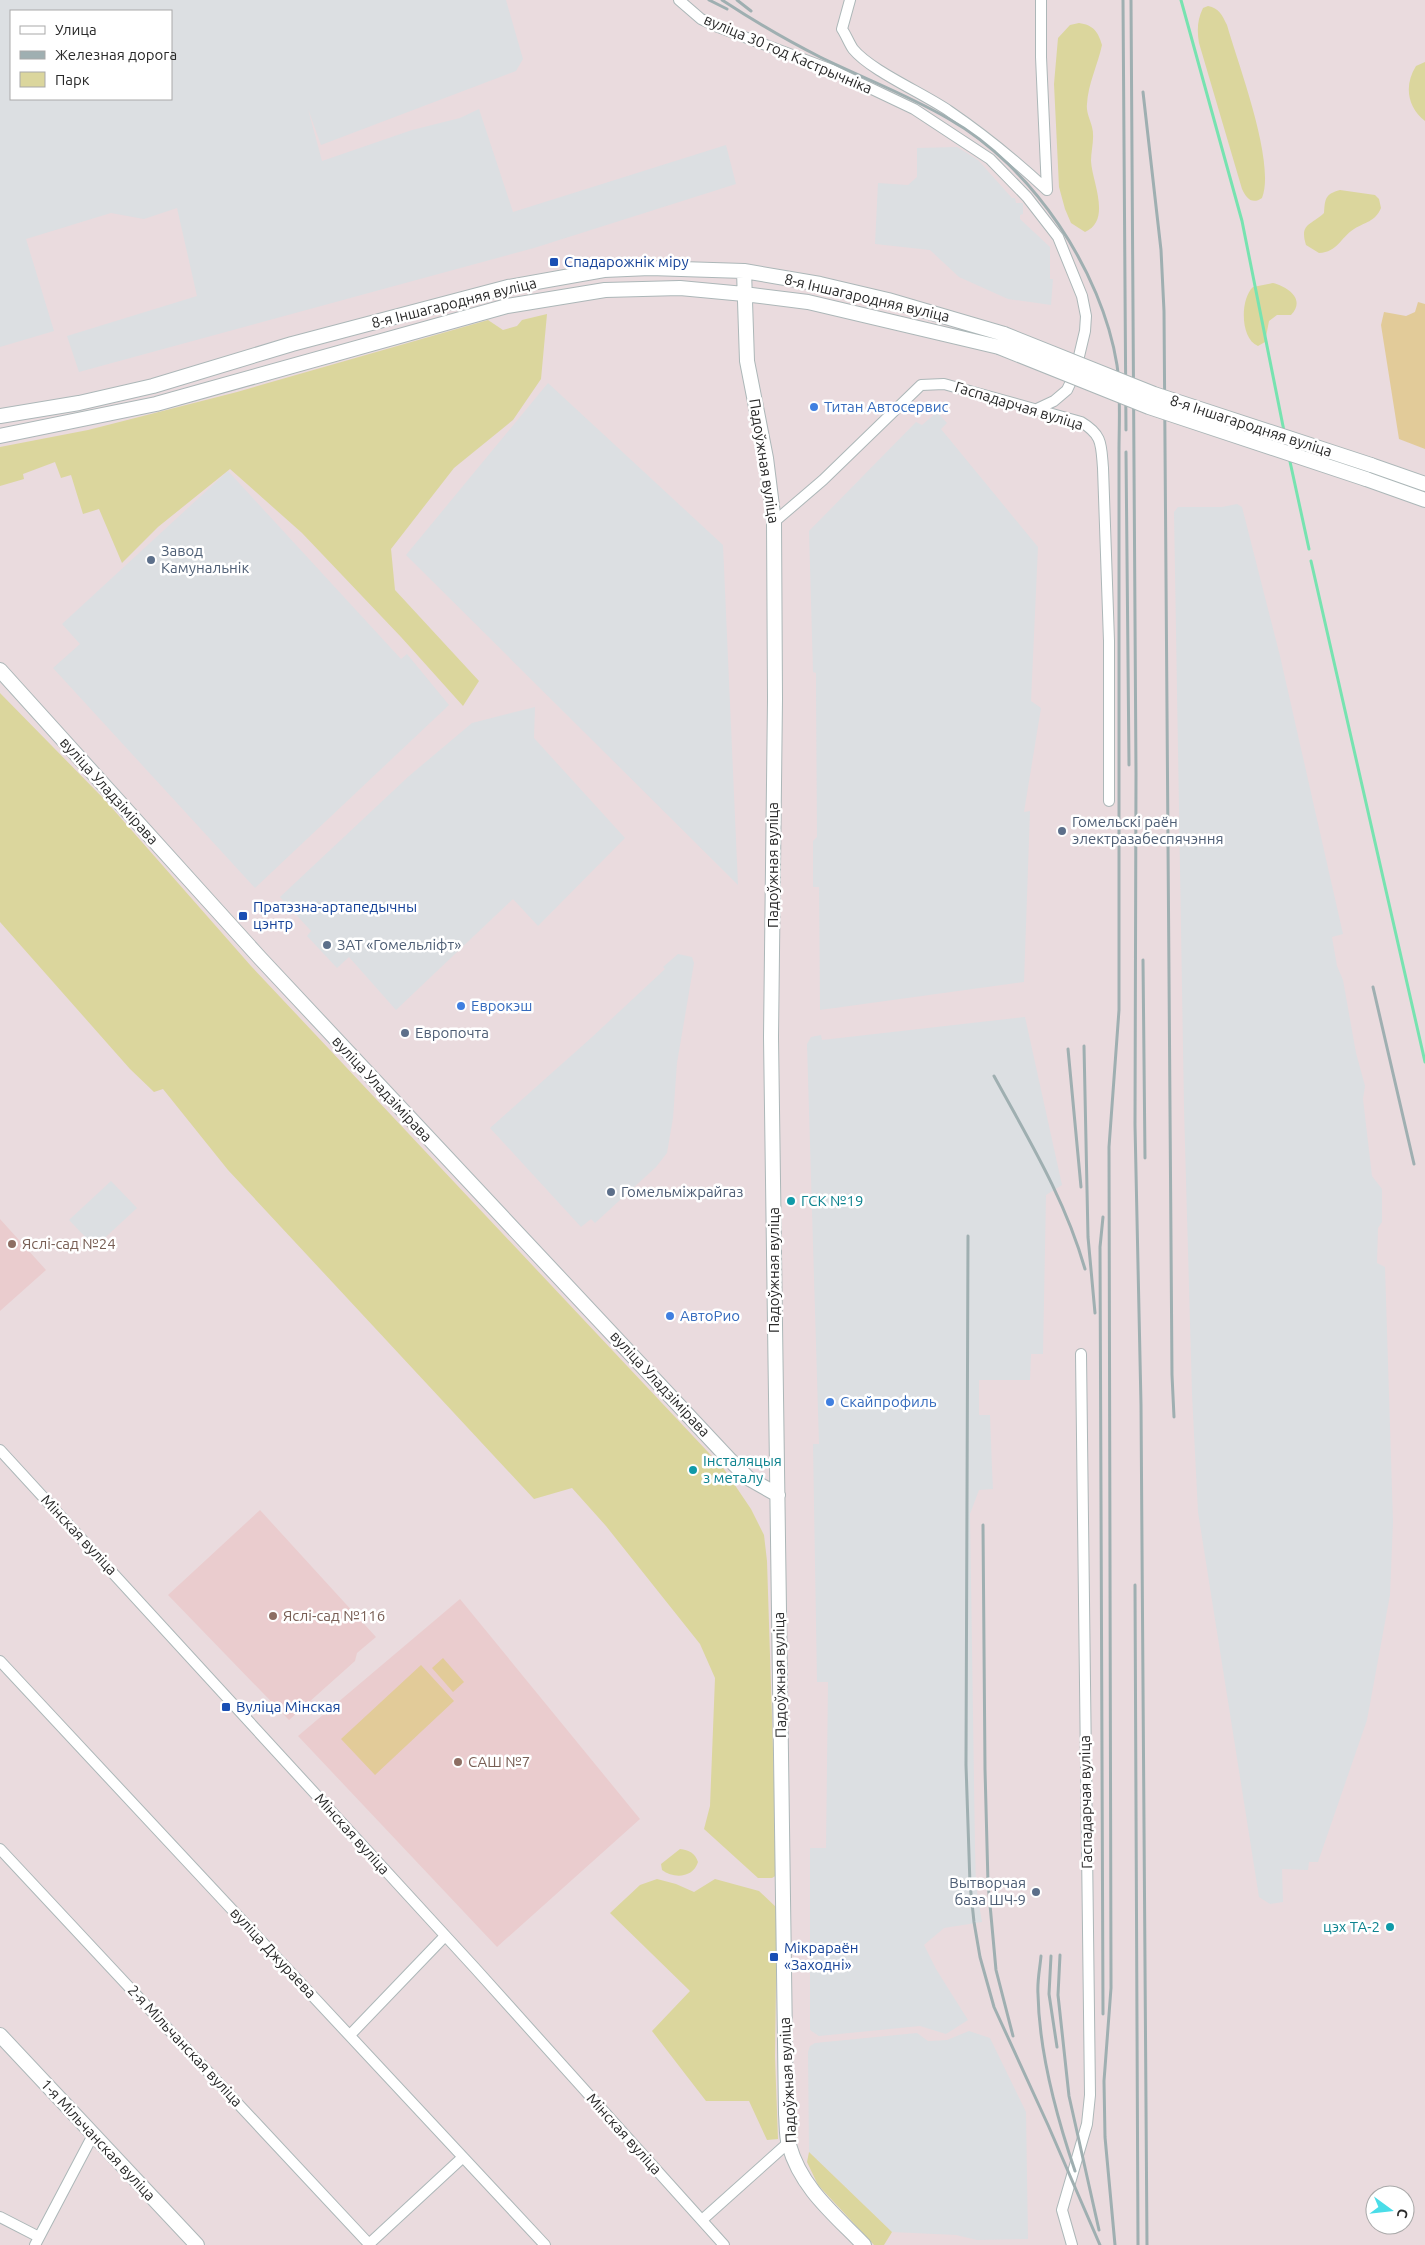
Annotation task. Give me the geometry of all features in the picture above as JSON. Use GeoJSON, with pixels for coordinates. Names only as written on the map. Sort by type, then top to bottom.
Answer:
{"type":"FeatureCollection","features":[{"type":"Feature","properties":{"kind":"main road","name":"8-я Іншагародняя вуліца"},"geometry":{"type":"LineString","coordinates":[[0,416],[79,403],[153,386],[292,344],[508,287],[604,270],[658,268],[744,271],[839,288],[948,316],[1149,407],[1425,500]]}},
{"type":"Feature","properties":{"kind":"main road","name":"Падоўжная вуліца"},"geometry":{"type":"LineString","coordinates":[[744,271],[747,361],[766,458],[774,522],[775,700],[771,1037],[784,2049],[788,2143],[796,2164],[810,2190],[864,2245]]}},
{"type":"Feature","properties":{"kind":"main road","name":"8-я Іншагародняя вуліца"},"geometry":{"type":"LineString","coordinates":[[0,436],[156,404],[525,302],[605,290],[680,288],[808,302],[1001,340],[1154,394],[1425,484]]}},
{"type":"Feature","properties":{"kind":"main road","name":"вуліца Уладзімірава"},"geometry":{"type":"LineString","coordinates":[[0,670],[260,958],[730,1460],[748,1478],[778,1495]]}},
{"type":"Feature","properties":{"kind":"main road","name":"1-я Мільчанская вуліца"},"geometry":{"type":"LineString","coordinates":[[0,2036],[194,2244]]}},
{"type":"Feature","properties":{"kind":"street","name":"вуліца 30 год Кастрычніка"},"geometry":{"type":"LineString","coordinates":[[679,0],[701,19],[718,27],[832,70],[914,109],[990,159],[1027,197],[1058,236],[1082,296],[1086,316],[1085,331],[1075,373],[1067,390],[1054,401],[1037,409]]}},
{"type":"Feature","properties":{"kind":"street"},"geometry":{"type":"LineString","coordinates":[[850,0],[842,28],[853,49],[877,68],[948,110],[980,133],[1014,159],[1047,190],[1040,57],[1041,0]]}},
{"type":"Feature","properties":{"kind":"street","name":"Гаспадарчая вуліца"},"geometry":{"type":"LineString","coordinates":[[774,522],[817,486],[921,385],[944,384],[1081,422],[1094,430],[1100,441],[1103,468],[1109,641],[1109,801]]}},
{"type":"Feature","properties":{"kind":"street","name":"Гаспадарчая вуліца"},"geometry":{"type":"LineString","coordinates":[[1072,2245],[1062,2210],[1087,2124],[1090,2095],[1081,1354]]}},
{"type":"Feature","properties":{"kind":"street","name":"Мінская вуліца"},"geometry":{"type":"LineString","coordinates":[[0,1450],[445,1936],[724,2245]]}},
{"type":"Feature","properties":{"kind":"street","name":"вуліца Джураева"},"geometry":{"type":"LineString","coordinates":[[1,1663],[545,2245]]}},
{"type":"Feature","properties":{"kind":"street","name":"2-я Мільчанская вуліца"},"geometry":{"type":"LineString","coordinates":[[0,1849],[369,2244]]}},
{"type":"Feature","properties":{"kind":"street"},"geometry":{"type":"LineString","coordinates":[[350,2035],[445,1936]]}},
{"type":"Feature","properties":{"kind":"street"},"geometry":{"type":"LineString","coordinates":[[0,2217],[37,2241],[94,2135]]}},
{"type":"Feature","properties":{"kind":"street"},"geometry":{"type":"LineString","coordinates":[[702,2220],[788,2143]]}},
{"type":"Feature","properties":{"kind":"street"},"geometry":{"type":"LineString","coordinates":[[369,2244],[462,2158]]}},
{"type":"Feature","properties":{"kind":"shaded area"},"geometry":{"type":"Polygon","coordinates":[[[0,0],[506,0],[523,59],[516,71],[321,145],[308,109],[322,161],[412,130],[460,118],[479,109],[513,212],[726,145],[736,184],[534,248],[79,372],[67,336],[197,296],[177,208],[144,219],[111,213],[26,239],[54,331],[0,347],[0,0]]]}},
{"type":"Feature","properties":{"kind":"shaded area"},"geometry":{"type":"Polygon","coordinates":[[[957,147],[978,160],[1012,198],[1015,198],[1016,203],[1023,203],[1023,214],[1020,215],[1020,219],[1050,247],[1050,279],[1053,279],[1051,305],[1008,299],[959,277],[930,250],[875,244],[878,183],[908,185],[917,177],[917,148],[957,147]]]}},
{"type":"Feature","properties":{"kind":"shaded area"},"geometry":{"type":"Polygon","coordinates":[[[1418,302],[1425,304],[1425,449],[1399,439],[1381,325],[1384,312],[1406,316],[1415,312],[1418,302]]]}},
{"type":"Feature","properties":{"kind":"shaded area"},"geometry":{"type":"Polygon","coordinates":[[[548,383],[723,545],[738,885],[406,555],[548,383]]]}},
{"type":"Feature","properties":{"kind":"shaded area"},"geometry":{"type":"Polygon","coordinates":[[[937,412],[947,423],[941,429],[1038,547],[1031,701],[1041,708],[1024,812],[1030,811],[1024,982],[820,1010],[819,887],[813,887],[813,841],[817,837],[816,673],[813,672],[809,531],[916,422],[922,425],[937,412]]]}},
{"type":"Feature","properties":{"kind":"shaded area","name":"Завод Камунальнік"},"geometry":{"type":"Polygon","coordinates":[[[228,471],[401,659],[407,654],[449,705],[255,888],[53,668],[80,644],[62,624],[228,471]]]}},
{"type":"Feature","properties":{"kind":"shaded area"},"geometry":{"type":"Polygon","coordinates":[[[1237,504],[1242,507],[1280,656],[1343,934],[1332,937],[1337,966],[1343,980],[1356,1053],[1365,1086],[1363,1099],[1372,1176],[1382,1189],[1382,1222],[1378,1228],[1377,1263],[1385,1267],[1393,1522],[1390,1595],[1367,1720],[1318,1862],[1309,1862],[1308,1870],[1282,1869],[1283,1902],[1270,1904],[1259,1897],[1198,1512],[1192,1394],[1184,1108],[1174,512],[1178,507],[1222,507],[1237,504]]]}},
{"type":"Feature","properties":{"kind":"shaded area"},"geometry":{"type":"Polygon","coordinates":[[[535,707],[534,738],[625,838],[538,926],[513,899],[396,1010],[349,957],[337,968],[307,936],[311,931],[280,897],[409,776],[472,723],[535,707]]]}},
{"type":"Feature","properties":{"kind":"shaded area","name":"Гомельміжрайгаз"},"geometry":{"type":"Polygon","coordinates":[[[678,954],[692,957],[694,963],[677,1063],[673,1118],[667,1153],[656,1167],[595,1223],[591,1219],[581,1227],[490,1128],[591,1038],[665,969],[663,967],[678,954]]]}},
{"type":"Feature","properties":{"kind":"shaded area"},"geometry":{"type":"Polygon","coordinates":[[[1025,1017],[1062,1185],[1046,1195],[1043,1354],[1031,1354],[1030,1380],[979,1380],[979,1415],[990,1415],[993,1489],[979,1490],[970,1514],[976,1886],[982,1922],[944,1928],[924,1945],[936,1969],[968,2020],[946,2034],[920,2026],[819,2036],[810,2030],[810,1848],[826,1848],[828,1682],[817,1682],[813,1444],[819,1444],[807,1044],[811,1037],[821,1035],[822,1040],[1025,1017]]]}},
{"type":"Feature","properties":{"kind":"shaded area"},"geometry":{"type":"Polygon","coordinates":[[[111,1181],[137,1208],[95,1247],[69,1220],[111,1181]]]}},
{"type":"Feature","properties":{"kind":"shaded area","name":"Яслі-сад №24"},"geometry":{"type":"Polygon","coordinates":[[[0,1219],[46,1270],[0,1311],[0,1219]]]}},
{"type":"Feature","properties":{"kind":"shaded area","name":"Яслі-сад №116"},"geometry":{"type":"Polygon","coordinates":[[[260,1510],[376,1637],[357,1653],[355,1661],[289,1720],[168,1595],[260,1510]]]}},
{"type":"Feature","properties":{"kind":"shaded area","name":"САШ №7"},"geometry":{"type":"Polygon","coordinates":[[[460,1599],[640,1819],[497,1947],[298,1736],[460,1599]]]}},
{"type":"Feature","properties":{"kind":"shaded area"},"geometry":{"type":"Polygon","coordinates":[[[443,1658],[464,1682],[453,1692],[432,1668],[443,1658]]]}},
{"type":"Feature","properties":{"kind":"shaded area"},"geometry":{"type":"Polygon","coordinates":[[[421,1665],[454,1701],[375,1775],[341,1739],[421,1665]]]}},
{"type":"Feature","properties":{"kind":"shaded area"},"geometry":{"type":"Polygon","coordinates":[[[969,2031],[990,2038],[1026,2112],[1028,2239],[977,2240],[956,2235],[892,2232],[809,2152],[808,2052],[810,2046],[815,2043],[917,2033],[928,2041],[947,2040],[969,2031]]]}},
{"type":"Feature","properties":{"kind":"green space"},"geometry":{"type":"Polygon","coordinates":[[[1208,6],[1218,10],[1227,25],[1254,113],[1264,162],[1265,182],[1262,198],[1255,201],[1247,198],[1242,189],[1199,43],[1199,21],[1203,8],[1208,6]]]}},
{"type":"Feature","properties":{"kind":"green space"},"geometry":{"type":"Polygon","coordinates":[[[1079,23],[1088,25],[1094,30],[1099,36],[1102,45],[1089,89],[1087,107],[1093,131],[1091,161],[1099,210],[1093,226],[1085,232],[1071,223],[1059,187],[1054,84],[1058,38],[1070,25],[1079,23]]]}},
{"type":"Feature","properties":{"kind":"green space"},"geometry":{"type":"Polygon","coordinates":[[[1425,62],[1425,121],[1414,109],[1409,95],[1409,88],[1412,73],[1416,66],[1425,62]]]}},
{"type":"Feature","properties":{"kind":"green space"},"geometry":{"type":"Polygon","coordinates":[[[1340,190],[1375,195],[1379,199],[1381,208],[1373,219],[1354,229],[1331,250],[1319,253],[1306,245],[1304,238],[1305,228],[1324,213],[1329,195],[1340,190]]]}},
{"type":"Feature","properties":{"kind":"green space"},"geometry":{"type":"Polygon","coordinates":[[[1273,283],[1284,287],[1293,294],[1297,304],[1291,315],[1277,315],[1269,321],[1265,342],[1258,346],[1252,342],[1245,327],[1244,309],[1246,300],[1253,287],[1273,283]]]}},
{"type":"Feature","properties":{"kind":"green space"},"geometry":{"type":"Polygon","coordinates":[[[547,314],[541,379],[513,420],[454,468],[391,549],[395,590],[479,681],[463,706],[401,637],[302,533],[230,469],[158,527],[122,563],[99,509],[83,514],[71,475],[61,478],[55,462],[23,474],[24,479],[0,486],[0,447],[88,430],[237,392],[488,320],[503,330],[517,326],[522,320],[547,314]]]}},
{"type":"Feature","properties":{"kind":"green space"},"geometry":{"type":"Polygon","coordinates":[[[0,693],[105,800],[251,966],[724,1469],[751,1509],[764,1535],[767,1561],[777,1875],[772,1878],[758,1878],[704,1829],[710,1806],[715,1678],[700,1644],[606,1526],[572,1488],[534,1499],[228,1170],[163,1089],[154,1092],[130,1069],[0,922],[0,693]]]}},
{"type":"Feature","properties":{"kind":"green space"},"geometry":{"type":"Polygon","coordinates":[[[680,1849],[689,1851],[695,1856],[698,1862],[696,1867],[688,1874],[677,1876],[662,1870],[661,1864],[680,1849]]]}},
{"type":"Feature","properties":{"kind":"green space"},"geometry":{"type":"Polygon","coordinates":[[[657,1879],[676,1884],[694,1892],[715,1879],[759,1891],[777,1908],[775,2057],[778,2139],[767,2140],[749,2101],[706,2101],[652,2031],[690,1991],[610,1913],[640,1885],[657,1879]]]}},
{"type":"Feature","properties":{"kind":"green space"},"geometry":{"type":"Polygon","coordinates":[[[809,2152],[892,2232],[884,2245],[874,2245],[818,2185],[807,2162],[809,2152]]]}},
{"type":"Feature","properties":{"kind":"waterway"},"geometry":{"type":"LineString","coordinates":[[1181,0],[1242,221],[1284,431]]}},
{"type":"Feature","properties":{"kind":"waterway"},"geometry":{"type":"LineString","coordinates":[[1289,457],[1309,549]]}},
{"type":"Feature","properties":{"kind":"waterway"},"geometry":{"type":"LineString","coordinates":[[1311,561],[1425,1062]]}},
{"type":"Feature","properties":{"kind":"railway"},"geometry":{"type":"LineString","coordinates":[[709,0],[727,9]]}},
{"type":"Feature","properties":{"kind":"railway"},"geometry":{"type":"LineString","coordinates":[[722,0],[807,51],[918,102],[949,119],[979,139],[1008,164],[1035,193],[1058,224],[1079,258],[1096,294],[1109,329],[1117,365],[1120,408],[1119,1010],[1109,1147],[1111,1988],[1104,2081],[1105,2137],[1115,2245]]}},
{"type":"Feature","properties":{"kind":"railway"},"geometry":{"type":"LineString","coordinates":[[737,0],[751,11]]}},
{"type":"Feature","properties":{"kind":"railway"},"geometry":{"type":"LineString","coordinates":[[1123,0],[1126,430]]}},
{"type":"Feature","properties":{"kind":"railway"},"geometry":{"type":"LineString","coordinates":[[1131,0],[1136,774],[1135,1125],[1141,1405],[1147,2245]]}},
{"type":"Feature","properties":{"kind":"railway"},"geometry":{"type":"LineString","coordinates":[[1143,92],[1161,250],[1164,311],[1172,1375],[1174,1417]]}},
{"type":"Feature","properties":{"kind":"railway"},"geometry":{"type":"LineString","coordinates":[[1126,452],[1129,765]]}},
{"type":"Feature","properties":{"kind":"railway"},"geometry":{"type":"LineString","coordinates":[[1143,960],[1145,1158]]}},
{"type":"Feature","properties":{"kind":"railway"},"geometry":{"type":"LineString","coordinates":[[1373,987],[1414,1164]]}},
{"type":"Feature","properties":{"kind":"railway"},"geometry":{"type":"LineString","coordinates":[[1084,1046],[1088,1237],[1095,1313]]}},
{"type":"Feature","properties":{"kind":"railway"},"geometry":{"type":"LineString","coordinates":[[1068,1049],[1081,1187]]}},
{"type":"Feature","properties":{"kind":"railway"},"geometry":{"type":"LineString","coordinates":[[994,1076],[1057,1194],[1077,1243],[1085,1269]]}},
{"type":"Feature","properties":{"kind":"railway"},"geometry":{"type":"LineString","coordinates":[[1103,1217],[1100,1247],[1103,2014]]}},
{"type":"Feature","properties":{"kind":"railway"},"geometry":{"type":"LineString","coordinates":[[968,1236],[966,1765],[970,1884],[974,1922],[980,1957],[994,2007],[1100,2245]]}},
{"type":"Feature","properties":{"kind":"railway"},"geometry":{"type":"LineString","coordinates":[[983,1525],[988,1883],[996,1970],[1013,2036]]}},
{"type":"Feature","properties":{"kind":"railway"},"geometry":{"type":"LineString","coordinates":[[1135,1585],[1138,2245]]}},
{"type":"Feature","properties":{"kind":"railway"},"geometry":{"type":"LineString","coordinates":[[1060,1955],[1058,1995],[1069,2096],[1099,2230]]}},
{"type":"Feature","properties":{"kind":"railway"},"geometry":{"type":"LineString","coordinates":[[1041,1956],[1038,1979],[1039,2016],[1045,2061],[1075,2171]]}},
{"type":"Feature","properties":{"kind":"railway"},"geometry":{"type":"LineString","coordinates":[[1051,1956],[1049,1994],[1057,2047]]}},
{"type":"Feature","properties":{"kind":"place","name":"Спадарожнік міру"},"geometry":{"type":"Point","coordinates":[554,262]}},
{"type":"Feature","properties":{"kind":"place","name":"Титан Автосервис"},"geometry":{"type":"Point","coordinates":[814,407]}},
{"type":"Feature","properties":{"kind":"place","name":"Завод Камунальнік"},"geometry":{"type":"Point","coordinates":[151,560]}},
{"type":"Feature","properties":{"kind":"place","name":"Гомельскі раён электразабеспячэння"},"geometry":{"type":"Point","coordinates":[1062,831]}},
{"type":"Feature","properties":{"kind":"place","name":"Пратэзна-артапедычны цэнтр"},"geometry":{"type":"Point","coordinates":[243,916]}},
{"type":"Feature","properties":{"kind":"place","name":"ЗАТ «Гомельліфт»"},"geometry":{"type":"Point","coordinates":[327,945]}},
{"type":"Feature","properties":{"kind":"place","name":"Еврокэш"},"geometry":{"type":"Point","coordinates":[461,1006]}},
{"type":"Feature","properties":{"kind":"place","name":"Европочта"},"geometry":{"type":"Point","coordinates":[405,1033]}},
{"type":"Feature","properties":{"kind":"place","name":"Гомельміжрайгаз"},"geometry":{"type":"Point","coordinates":[611,1192]}},
{"type":"Feature","properties":{"kind":"place","name":"ГСК №19"},"geometry":{"type":"Point","coordinates":[791,1201]}},
{"type":"Feature","properties":{"kind":"place","name":"Яслі-сад №24"},"geometry":{"type":"Point","coordinates":[12,1244]}},
{"type":"Feature","properties":{"kind":"place","name":"АвтоРио"},"geometry":{"type":"Point","coordinates":[670,1316]}},
{"type":"Feature","properties":{"kind":"place","name":"Скайпрофиль"},"geometry":{"type":"Point","coordinates":[830,1402]}},
{"type":"Feature","properties":{"kind":"place","name":"Інсталяцыя з металу"},"geometry":{"type":"Point","coordinates":[693,1470]}},
{"type":"Feature","properties":{"kind":"place","name":"Яслі-сад №116"},"geometry":{"type":"Point","coordinates":[273,1616]}},
{"type":"Feature","properties":{"kind":"place","name":"Вуліца Мінская"},"geometry":{"type":"Point","coordinates":[226,1707]}},
{"type":"Feature","properties":{"kind":"place","name":"САШ №7"},"geometry":{"type":"Point","coordinates":[458,1762]}},
{"type":"Feature","properties":{"kind":"place","name":"Вытворчая база ШЧ-9"},"geometry":{"type":"Point","coordinates":[1036,1892]}},
{"type":"Feature","properties":{"kind":"place","name":"цэх ТА-2"},"geometry":{"type":"Point","coordinates":[1390,1927]}},
{"type":"Feature","properties":{"kind":"place","name":"Мікрараён «Заходні»"},"geometry":{"type":"Point","coordinates":[774,1957]}}]}
